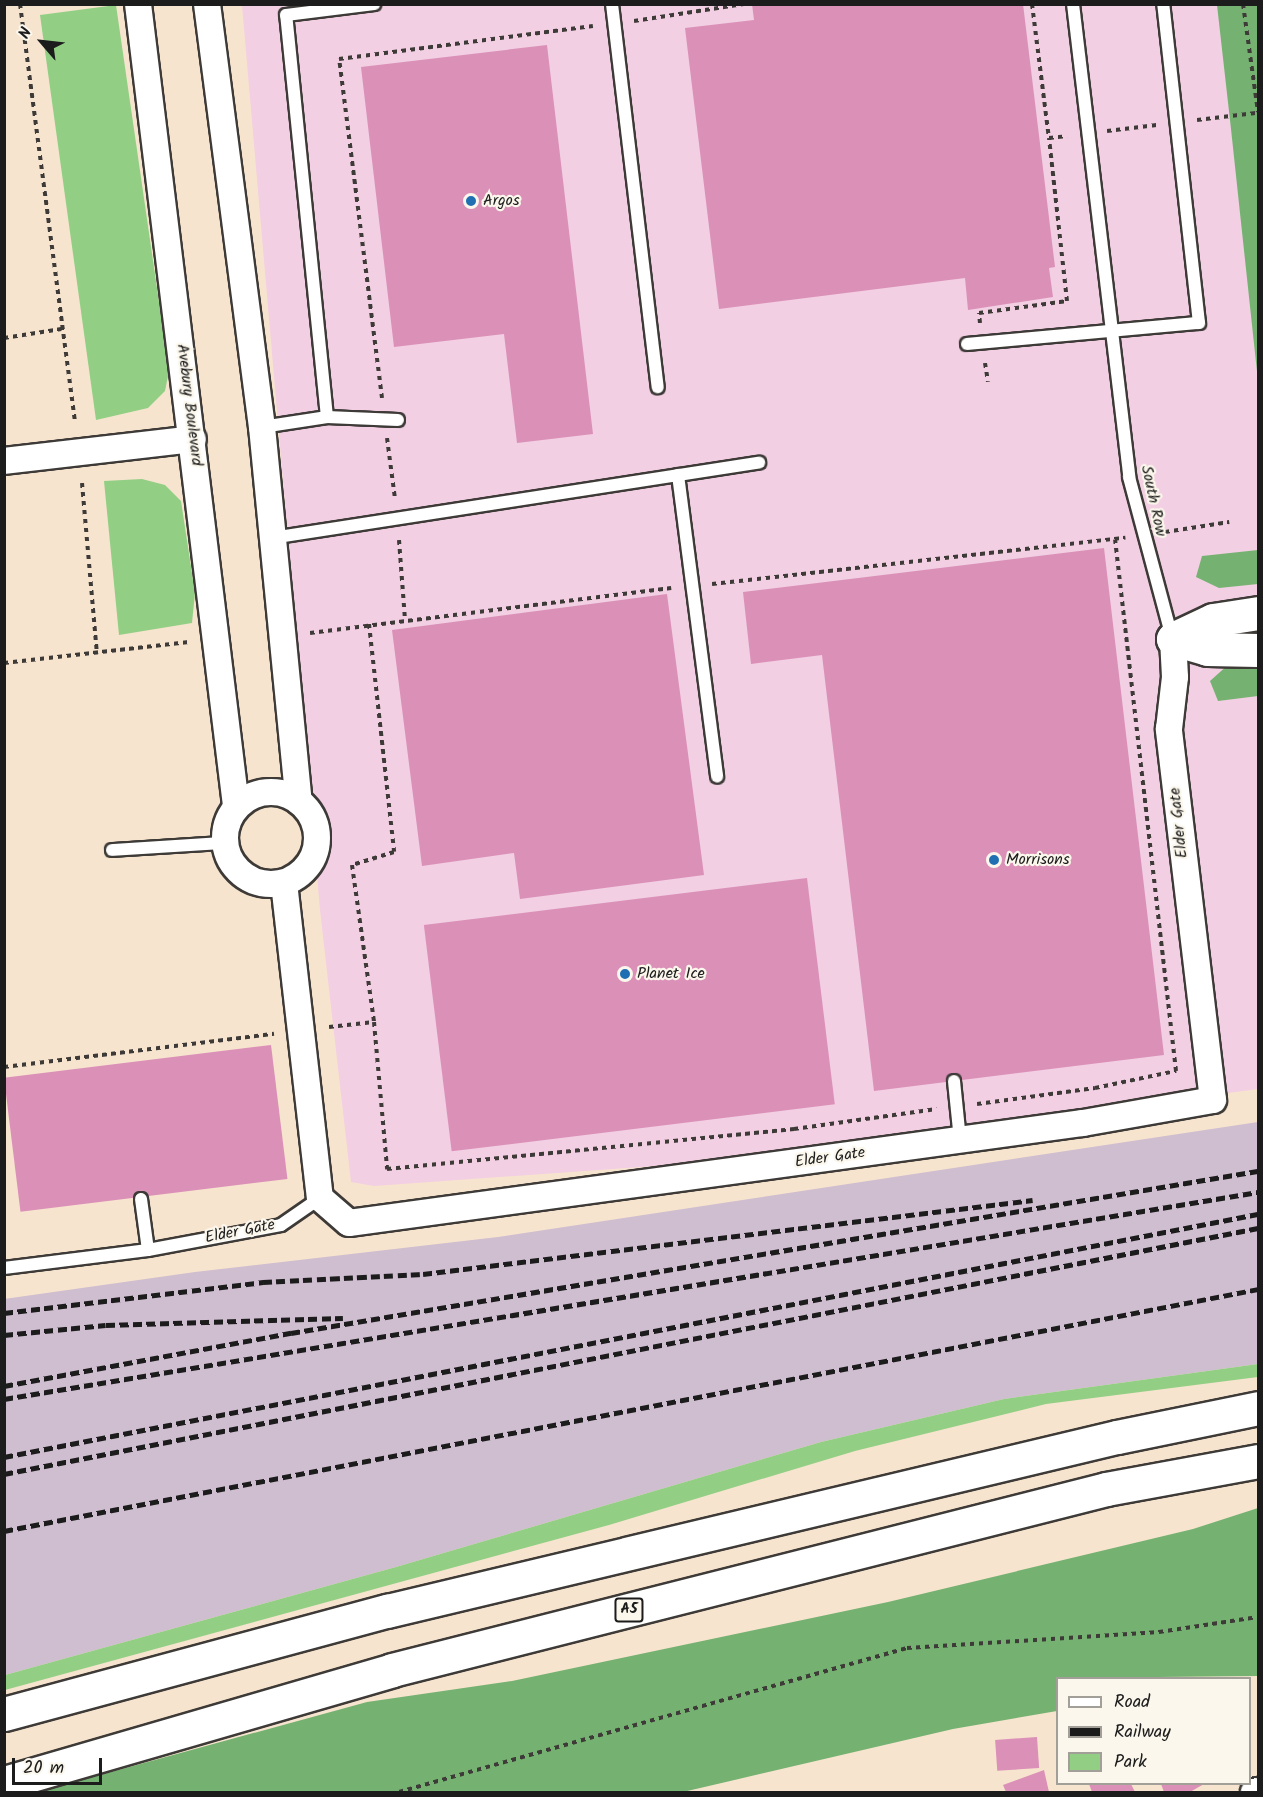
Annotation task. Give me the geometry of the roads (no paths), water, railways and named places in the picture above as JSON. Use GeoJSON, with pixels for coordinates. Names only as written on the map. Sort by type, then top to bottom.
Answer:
{"type":"FeatureCollection","features":[{"type":"Feature","properties":{"kind":"main road"},"geometry":{"type":"LineString","coordinates":[[1173,639],[1213,620],[1258,614]]}},
{"type":"Feature","properties":{"kind":"main road"},"geometry":{"type":"LineString","coordinates":[[1173,639],[1207,649],[1258,650]]}},
{"type":"Feature","properties":{"kind":"main road"},"geometry":{"type":"LineString","coordinates":[[4,1714],[387,1611],[1117,1437],[1258,1408]]}},
{"type":"Feature","properties":{"kind":"main road","name":"A5"},"geometry":{"type":"LineString","coordinates":[[4,1783],[392,1670],[1106,1489],[1258,1461]]}},
{"type":"Feature","properties":{"kind":"street"},"geometry":{"type":"LineString","coordinates":[[207,4],[262,427],[299,801]]}},
{"type":"Feature","properties":{"kind":"street","name":"Avebury Boulevard"},"geometry":{"type":"LineString","coordinates":[[139,13],[193,439],[236,806]]}},
{"type":"Feature","properties":{"kind":"street"},"geometry":{"type":"LineString","coordinates":[[4,461],[193,439]]}},
{"type":"Feature","properties":{"kind":"street","name":"Elder Gate"},"geometry":{"type":"LineString","coordinates":[[320,1198],[349,1223],[392,1220],[960,1140],[1213,1100],[1169,729],[1175,677],[1173,639]]}},
{"type":"Feature","properties":{"kind":"street"},"geometry":{"type":"LineString","coordinates":[[266,791],[282,792],[299,801],[310,813],[316,828],[314,855],[299,875],[284,883],[257,883],[239,872],[229,859],[224,843],[225,827],[236,806],[249,796],[266,791]]}},
{"type":"Feature","properties":{"kind":"street"},"geometry":{"type":"LineString","coordinates":[[284,883],[299,1031],[320,1198]]}},
{"type":"Feature","properties":{"kind":"street"},"geometry":{"type":"LineString","coordinates":[[1254,1792],[1258,1791]]}},
{"type":"Feature","properties":{"kind":"lane"},"geometry":{"type":"LineString","coordinates":[[612,4],[658,387]]}},
{"type":"Feature","properties":{"kind":"lane","name":"South Row"},"geometry":{"type":"LineString","coordinates":[[1073,4],[1114,331],[1129,477],[1173,639]]}},
{"type":"Feature","properties":{"kind":"lane"},"geometry":{"type":"LineString","coordinates":[[967,344],[1199,322],[1163,4]]}},
{"type":"Feature","properties":{"kind":"lane"},"geometry":{"type":"LineString","coordinates":[[327,417],[286,15],[372,5]]}},
{"type":"Feature","properties":{"kind":"lane"},"geometry":{"type":"LineString","coordinates":[[262,427],[327,417],[392,421]]}},
{"type":"Feature","properties":{"kind":"lane"},"geometry":{"type":"LineString","coordinates":[[272,537],[759,463]]}},
{"type":"Feature","properties":{"kind":"lane"},"geometry":{"type":"LineString","coordinates":[[678,475],[717,776]]}},
{"type":"Feature","properties":{"kind":"lane"},"geometry":{"type":"LineString","coordinates":[[112,850],[224,843]]}},
{"type":"Feature","properties":{"kind":"lane"},"geometry":{"type":"LineString","coordinates":[[954,1081],[960,1140]]}},
{"type":"Feature","properties":{"kind":"lane","name":"Elder Gate"},"geometry":{"type":"LineString","coordinates":[[4,1268],[148,1250],[281,1225],[320,1198]]}},
{"type":"Feature","properties":{"kind":"lane"},"geometry":{"type":"LineString","coordinates":[[141,1199],[148,1250]]}},
{"type":"Feature","properties":{"kind":"railway"},"geometry":{"type":"LineString","coordinates":[[4,1386],[291,1333],[1258,1171]]}},
{"type":"Feature","properties":{"kind":"railway"},"geometry":{"type":"LineString","coordinates":[[4,1399],[1258,1192]]}},
{"type":"Feature","properties":{"kind":"railway"},"geometry":{"type":"LineString","coordinates":[[4,1313],[263,1282],[423,1274],[1033,1200]]}},
{"type":"Feature","properties":{"kind":"railway"},"geometry":{"type":"LineString","coordinates":[[4,1457],[1258,1214]]}},
{"type":"Feature","properties":{"kind":"railway"},"geometry":{"type":"LineString","coordinates":[[4,1474],[1258,1228]]}},
{"type":"Feature","properties":{"kind":"railway"},"geometry":{"type":"LineString","coordinates":[[4,1531],[1258,1289]]}},
{"type":"Feature","properties":{"kind":"railway"},"geometry":{"type":"LineString","coordinates":[[4,1335],[106,1325],[343,1318]]}},
{"type":"Feature","properties":{"kind":"place","name":"Argos"},"geometry":{"type":"Point","coordinates":[471,201]}},
{"type":"Feature","properties":{"kind":"place","name":"Morrisons"},"geometry":{"type":"Point","coordinates":[994,860]}},
{"type":"Feature","properties":{"kind":"place","name":"Planet Ice"},"geometry":{"type":"Point","coordinates":[625,974]}}]}
